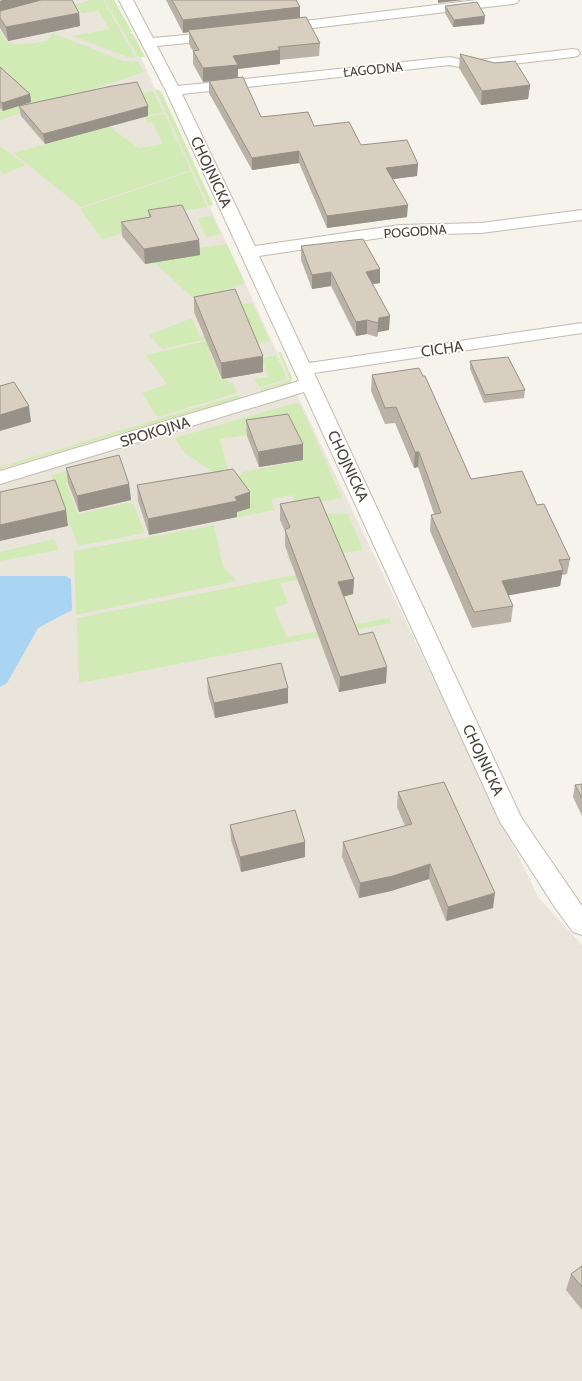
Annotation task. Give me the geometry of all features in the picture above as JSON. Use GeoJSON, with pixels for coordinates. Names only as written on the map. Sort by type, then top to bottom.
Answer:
{"type":"FeatureCollection","features":[{"type":"Feature","properties":{"kind":"street","name":"CHOJNICKA"},"geometry":{"type":"LineString","coordinates":[[126,0],[173,91],[249,252],[512,822],[582,925]]}},
{"type":"Feature","properties":{"kind":"street"},"geometry":{"type":"LineString","coordinates":[[263,30],[512,0]]}},
{"type":"Feature","properties":{"kind":"street"},"geometry":{"type":"LineString","coordinates":[[148,43],[232,34]]}},
{"type":"Feature","properties":{"kind":"street","name":"ŁAGODNA"},"geometry":{"type":"LineString","coordinates":[[173,91],[450,61],[468,65],[573,53]]}},
{"type":"Feature","properties":{"kind":"street","name":"POGODNA"},"geometry":{"type":"LineString","coordinates":[[249,252],[400,230],[481,228],[582,215]]}},
{"type":"Feature","properties":{"kind":"street","name":"CICHA"},"geometry":{"type":"LineString","coordinates":[[306,376],[582,328]]}},
{"type":"Feature","properties":{"kind":"street","name":"SPOKOJNA"},"geometry":{"type":"LineString","coordinates":[[0,478],[306,376]]}},
{"type":"Feature","properties":{"kind":"shaded area"},"geometry":{"type":"Polygon","coordinates":[[[0,0],[114,0],[288,376],[538,897],[582,945],[582,1381],[0,1381],[0,0]]]}},
{"type":"Feature","properties":{"kind":"green space"},"geometry":{"type":"Polygon","coordinates":[[[91,0],[103,0],[136,58],[131,58],[72,36],[109,29],[99,11],[82,13],[75,5],[91,0]]]}},
{"type":"Feature","properties":{"kind":"green space"},"geometry":{"type":"Polygon","coordinates":[[[105,0],[114,0],[132,32],[130,32],[131,34],[133,34],[145,57],[138,57],[105,0]]]}},
{"type":"Feature","properties":{"kind":"green space"},"geometry":{"type":"Polygon","coordinates":[[[0,31],[7,42],[16,44],[47,41],[53,33],[123,61],[138,62],[144,72],[0,120],[0,31]]]}},
{"type":"Feature","properties":{"kind":"green space"},"geometry":{"type":"Polygon","coordinates":[[[155,89],[161,91],[213,205],[209,206],[155,89]]]}},
{"type":"Feature","properties":{"kind":"green space"},"geometry":{"type":"Polygon","coordinates":[[[153,91],[163,113],[141,116],[140,112],[148,110],[142,93],[153,91]]]}},
{"type":"Feature","properties":{"kind":"green space"},"geometry":{"type":"Polygon","coordinates":[[[164,114],[191,170],[81,207],[13,153],[73,137],[70,133],[104,123],[139,148],[163,144],[153,123],[148,123],[145,117],[164,114]]]}},
{"type":"Feature","properties":{"kind":"green space"},"geometry":{"type":"Polygon","coordinates":[[[0,146],[26,165],[3,174],[0,170],[0,146]]]}},
{"type":"Feature","properties":{"kind":"green space"},"geometry":{"type":"Polygon","coordinates":[[[191,171],[207,207],[146,216],[149,224],[125,233],[102,239],[80,209],[191,171]]]}},
{"type":"Feature","properties":{"kind":"green space"},"geometry":{"type":"Polygon","coordinates":[[[212,216],[221,234],[206,237],[198,218],[212,216]]]}},
{"type":"Feature","properties":{"kind":"green space"},"geometry":{"type":"Polygon","coordinates":[[[227,244],[245,283],[196,301],[151,259],[152,255],[227,244]]]}},
{"type":"Feature","properties":{"kind":"green space"},"geometry":{"type":"Polygon","coordinates":[[[252,303],[270,341],[222,349],[237,305],[252,303]]]}},
{"type":"Feature","properties":{"kind":"green space"},"geometry":{"type":"Polygon","coordinates":[[[192,318],[200,337],[209,335],[211,338],[163,349],[149,335],[192,318]]]}},
{"type":"Feature","properties":{"kind":"green space"},"geometry":{"type":"Polygon","coordinates":[[[215,339],[220,349],[209,351],[221,380],[227,380],[230,383],[233,383],[237,393],[157,417],[142,393],[167,384],[146,355],[215,339]]]}},
{"type":"Feature","properties":{"kind":"green space"},"geometry":{"type":"Polygon","coordinates":[[[278,352],[281,352],[292,378],[291,382],[262,392],[260,389],[290,380],[278,352]]]}},
{"type":"Feature","properties":{"kind":"green space"},"geometry":{"type":"Polygon","coordinates":[[[276,355],[287,379],[260,387],[254,379],[268,377],[262,358],[276,355]]]}},
{"type":"Feature","properties":{"kind":"green space"},"geometry":{"type":"Polygon","coordinates":[[[238,395],[240,398],[0,469],[0,467],[238,395]]]}},
{"type":"Feature","properties":{"kind":"green space"},"geometry":{"type":"Polygon","coordinates":[[[295,403],[300,404],[342,498],[297,506],[292,495],[271,499],[275,510],[239,517],[230,494],[232,483],[243,472],[304,460],[289,429],[220,439],[228,470],[222,478],[185,453],[175,438],[295,403]]]}},
{"type":"Feature","properties":{"kind":"green space"},"geometry":{"type":"Polygon","coordinates":[[[118,455],[123,469],[66,483],[78,514],[133,503],[145,533],[78,546],[51,476],[118,455]]]}},
{"type":"Feature","properties":{"kind":"green space"},"geometry":{"type":"Polygon","coordinates":[[[321,513],[348,514],[363,550],[289,561],[286,555],[335,544],[321,513]]]}},
{"type":"Feature","properties":{"kind":"green space"},"geometry":{"type":"Polygon","coordinates":[[[214,525],[223,566],[236,581],[76,615],[74,551],[214,525]]]}},
{"type":"Feature","properties":{"kind":"green space"},"geometry":{"type":"Polygon","coordinates":[[[54,539],[59,550],[0,561],[0,552],[54,539]]]}},
{"type":"Feature","properties":{"kind":"green space"},"geometry":{"type":"Polygon","coordinates":[[[352,564],[346,572],[280,583],[288,603],[274,608],[287,637],[389,618],[391,623],[79,683],[77,618],[352,564]]]}},
{"type":"Feature","properties":{"kind":"water"},"geometry":{"type":"Polygon","coordinates":[[[0,576],[65,576],[71,579],[72,610],[38,628],[7,683],[0,687],[0,576]]]}},
{"type":"Feature","properties":{"kind":"building"},"geometry":{"type":"Polygon","coordinates":[[[41,0],[72,0],[79,13],[6,27],[0,18],[0,11],[41,0]]]}},
{"type":"Feature","properties":{"kind":"building"},"geometry":{"type":"Polygon","coordinates":[[[172,0],[296,0],[300,7],[183,20],[172,0]]]}},
{"type":"Feature","properties":{"kind":"building"},"geometry":{"type":"Polygon","coordinates":[[[477,2],[485,16],[454,20],[445,6],[477,2]]]}},
{"type":"Feature","properties":{"kind":"building"},"geometry":{"type":"Polygon","coordinates":[[[306,17],[320,43],[278,47],[280,50],[233,56],[238,65],[203,68],[193,51],[199,50],[188,30],[306,17]]]}},
{"type":"Feature","properties":{"kind":"building"},"geometry":{"type":"Polygon","coordinates":[[[460,54],[495,63],[515,61],[530,85],[482,91],[460,54]]]}},
{"type":"Feature","properties":{"kind":"building"},"geometry":{"type":"Polygon","coordinates":[[[0,67],[30,94],[2,103],[0,101],[0,67]]]}},
{"type":"Feature","properties":{"kind":"building"},"geometry":{"type":"Polygon","coordinates":[[[243,77],[261,117],[308,112],[314,126],[349,122],[361,145],[407,140],[418,164],[386,168],[408,205],[327,216],[299,151],[252,158],[209,81],[243,77]]]}},
{"type":"Feature","properties":{"kind":"building"},"geometry":{"type":"Polygon","coordinates":[[[137,82],[148,106],[43,134],[19,106],[112,86],[137,82]]]}},
{"type":"Feature","properties":{"kind":"building"},"geometry":{"type":"Polygon","coordinates":[[[182,205],[199,240],[144,249],[121,222],[151,217],[148,210],[182,205]]]}},
{"type":"Feature","properties":{"kind":"building"},"geometry":{"type":"Polygon","coordinates":[[[363,239],[380,269],[366,272],[390,316],[379,318],[378,323],[367,320],[356,322],[331,272],[312,275],[301,246],[363,239]]]}},
{"type":"Feature","properties":{"kind":"building"},"geometry":{"type":"Polygon","coordinates":[[[235,289],[263,356],[221,363],[194,297],[235,289]]]}},
{"type":"Feature","properties":{"kind":"building"},"geometry":{"type":"Polygon","coordinates":[[[508,357],[525,390],[485,395],[470,361],[508,357]]]}},
{"type":"Feature","properties":{"kind":"building"},"geometry":{"type":"Polygon","coordinates":[[[419,368],[423,376],[425,376],[471,479],[522,471],[537,505],[544,504],[570,559],[559,560],[563,570],[502,581],[513,606],[474,612],[431,515],[441,513],[419,452],[415,452],[396,407],[385,408],[372,375],[419,368]]]}},
{"type":"Feature","properties":{"kind":"building"},"geometry":{"type":"Polygon","coordinates":[[[14,382],[29,406],[0,415],[0,386],[14,382]]]}},
{"type":"Feature","properties":{"kind":"building"},"geometry":{"type":"Polygon","coordinates":[[[288,414],[303,444],[258,452],[246,420],[288,414]]]}},
{"type":"Feature","properties":{"kind":"building"},"geometry":{"type":"Polygon","coordinates":[[[119,455],[129,484],[77,496],[66,468],[119,455]]]}},
{"type":"Feature","properties":{"kind":"building"},"geometry":{"type":"Polygon","coordinates":[[[233,469],[250,492],[235,497],[237,501],[148,519],[137,485],[233,469]]]}},
{"type":"Feature","properties":{"kind":"building"},"geometry":{"type":"Polygon","coordinates":[[[55,480],[66,510],[0,525],[0,492],[55,480]]]}},
{"type":"Feature","properties":{"kind":"building"},"geometry":{"type":"Polygon","coordinates":[[[319,497],[354,579],[338,582],[359,635],[373,632],[387,667],[340,677],[285,530],[290,527],[280,504],[319,497]]]}},
{"type":"Feature","properties":{"kind":"building"},"geometry":{"type":"Polygon","coordinates":[[[281,663],[288,688],[214,703],[207,678],[281,663]]]}},
{"type":"Feature","properties":{"kind":"building"},"geometry":{"type":"Polygon","coordinates":[[[444,782],[495,893],[448,907],[430,864],[393,876],[360,883],[343,842],[412,824],[398,792],[444,782]]]}},
{"type":"Feature","properties":{"kind":"building"},"geometry":{"type":"Polygon","coordinates":[[[582,784],[582,798],[575,785],[582,784]]]}},
{"type":"Feature","properties":{"kind":"building"},"geometry":{"type":"Polygon","coordinates":[[[295,810],[305,842],[240,857],[230,825],[295,810]]]}},
{"type":"Feature","properties":{"kind":"building"},"geometry":{"type":"Polygon","coordinates":[[[582,1266],[582,1287],[571,1274],[582,1266]]]}}]}
